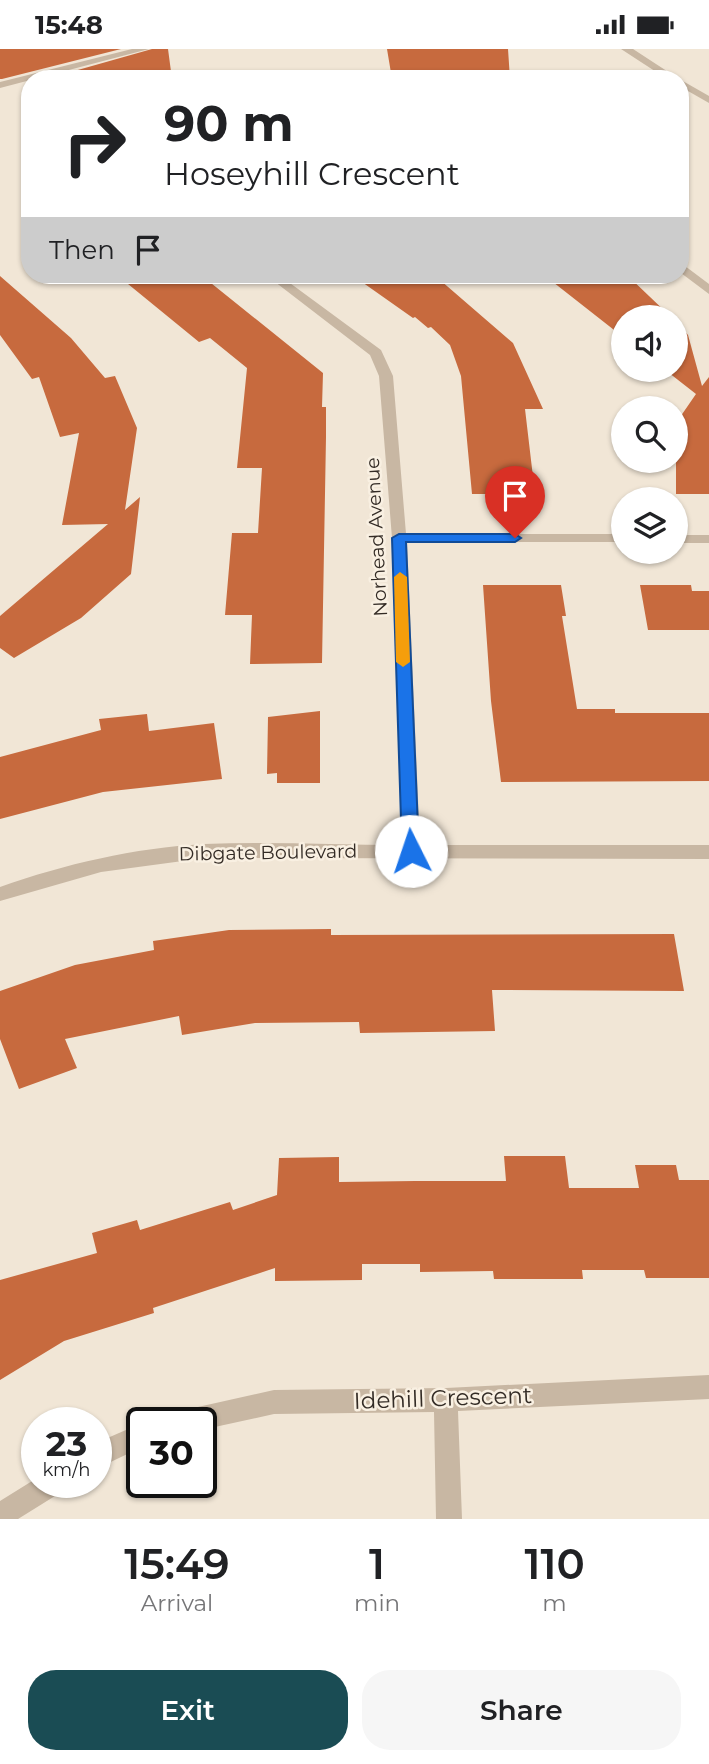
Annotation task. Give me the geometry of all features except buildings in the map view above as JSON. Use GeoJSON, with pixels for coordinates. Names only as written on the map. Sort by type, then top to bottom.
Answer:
{"type":"FeatureCollection","features":[{"type":"Feature","properties":{"kind":"street"},"geometry":{"type":"LineString","coordinates":[[61,70],[144,49]]}},
{"type":"Feature","properties":{"kind":"street"},"geometry":{"type":"LineString","coordinates":[[626,49],[660,70]]}},
{"type":"Feature","properties":{"kind":"street"},"geometry":{"type":"LineString","coordinates":[[0,85],[21,80]]}},
{"type":"Feature","properties":{"kind":"street"},"geometry":{"type":"LineString","coordinates":[[13,82],[21,88]]}},
{"type":"Feature","properties":{"kind":"street"},"geometry":{"type":"LineString","coordinates":[[689,88],[709,100]]}},
{"type":"Feature","properties":{"kind":"street"},"geometry":{"type":"LineString","coordinates":[[689,274],[709,290]]}},
{"type":"Feature","properties":{"kind":"street","name":"Norhead Avenue"},"geometry":{"type":"LineString","coordinates":[[284,284],[376,353],[386,376],[399,538],[411,851]]}},
{"type":"Feature","properties":{"kind":"street"},"geometry":{"type":"LineString","coordinates":[[399,538],[611,538]]}},
{"type":"Feature","properties":{"kind":"street"},"geometry":{"type":"LineString","coordinates":[[688,539],[709,539]]}},
{"type":"Feature","properties":{"kind":"street","name":"Dibgate Boulevard"},"geometry":{"type":"LineString","coordinates":[[0,894],[74,870],[133,857],[205,851],[709,852]]}},
{"type":"Feature","properties":{"kind":"street","name":"Idehill Crescent"},"geometry":{"type":"LineString","coordinates":[[217,1415],[274,1402],[446,1401],[709,1387]]}},
{"type":"Feature","properties":{"kind":"street"},"geometry":{"type":"LineString","coordinates":[[446,1401],[449,1519]]}},
{"type":"Feature","properties":{"kind":"street"},"geometry":{"type":"LineString","coordinates":[[0,1516],[29,1498]]}},
{"type":"Feature","properties":{"kind":"slow traffic"},"geometry":{"type":"LineString","coordinates":[[400,577],[403,662]]}},
{"type":"Feature","properties":{"kind":"route"},"geometry":{"type":"LineString","coordinates":[[411,851],[407,804],[399,538],[515,538]]}}]}
